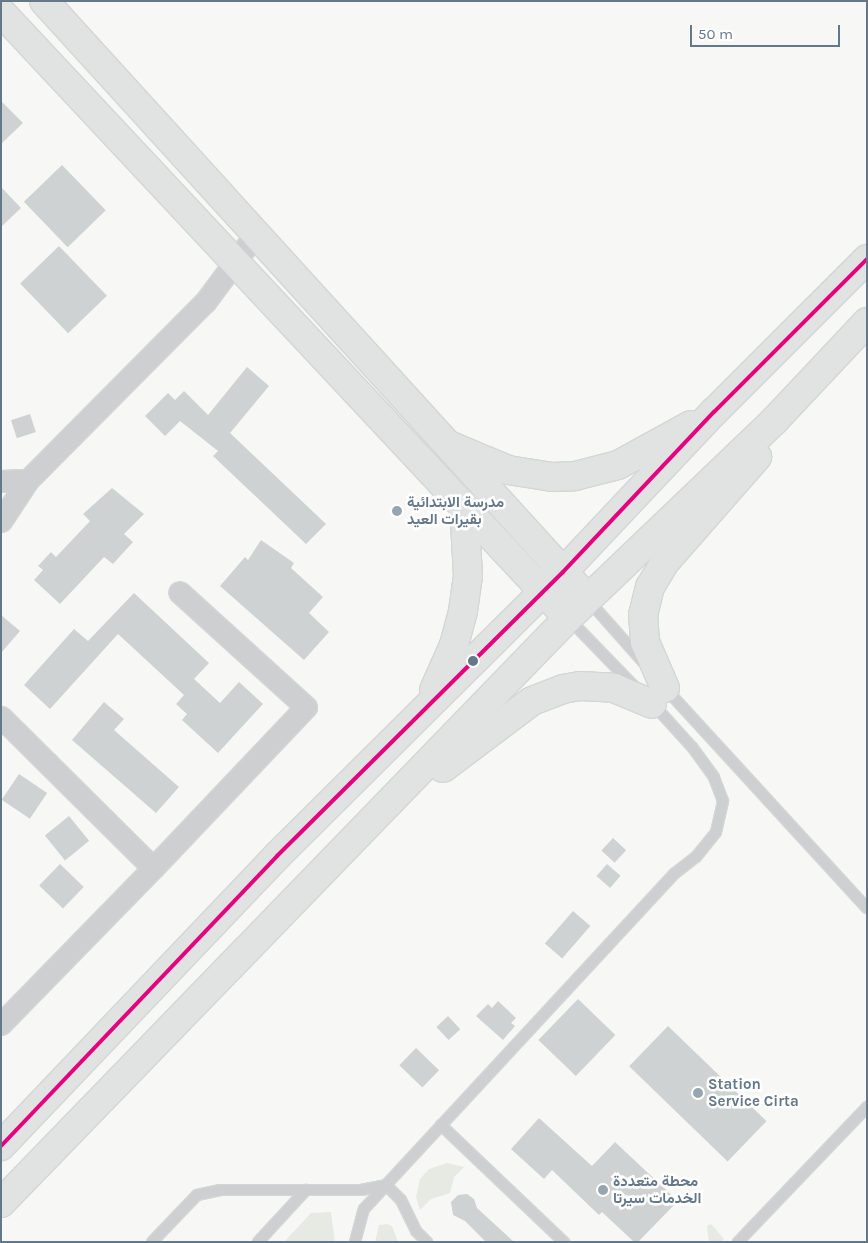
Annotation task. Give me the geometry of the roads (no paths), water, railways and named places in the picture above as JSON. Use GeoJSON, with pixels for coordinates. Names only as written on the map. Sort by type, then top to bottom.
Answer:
{"type":"FeatureCollection","features":[{"type":"Feature","properties":{"kind":"main road"},"geometry":{"type":"LineString","coordinates":[[44,1],[257,232],[588,599]]}},
{"type":"Feature","properties":{"kind":"main road"},"geometry":{"type":"LineString","coordinates":[[1,12],[568,618]]}},
{"type":"Feature","properties":{"kind":"main road"},"geometry":{"type":"LineString","coordinates":[[1,1146],[277,856],[563,572],[714,412],[867,259]]}},
{"type":"Feature","properties":{"kind":"main road"},"geometry":{"type":"LineString","coordinates":[[1,1203],[392,802],[568,618],[774,420],[867,322]]}},
{"type":"Feature","properties":{"kind":"main road"},"geometry":{"type":"LineString","coordinates":[[451,446],[508,470],[552,477],[575,476],[618,465],[714,412]]}},
{"type":"Feature","properties":{"kind":"main road"},"geometry":{"type":"LineString","coordinates":[[392,802],[532,701],[547,694],[580,686],[597,686],[659,696],[645,642],[643,615],[650,587],[665,562],[748,470],[774,420]]}},
{"type":"Feature","properties":{"kind":"main road"},"geometry":{"type":"LineString","coordinates":[[424,709],[444,670],[463,611],[468,558],[464,505]]}},
{"type":"Feature","properties":{"kind":"street"},"geometry":{"type":"LineString","coordinates":[[1,521],[28,480],[205,302],[257,232]]}},
{"type":"Feature","properties":{"kind":"street"},"geometry":{"type":"LineString","coordinates":[[1,481],[28,480]]}},
{"type":"Feature","properties":{"kind":"street"},"geometry":{"type":"LineString","coordinates":[[1,1024],[306,707],[179,592]]}},
{"type":"Feature","properties":{"kind":"street"},"geometry":{"type":"LineString","coordinates":[[1,717],[153,868]]}},
{"type":"Feature","properties":{"kind":"lane"},"geometry":{"type":"LineString","coordinates":[[355,1242],[364,1209],[674,874],[696,857],[716,832],[723,801],[714,777],[659,696],[588,599]]}},
{"type":"Feature","properties":{"kind":"lane"},"geometry":{"type":"LineString","coordinates":[[568,618],[659,696],[867,908]]}},
{"type":"Feature","properties":{"kind":"lane"},"geometry":{"type":"LineString","coordinates":[[738,1242],[867,1107]]}},
{"type":"Feature","properties":{"kind":"lane"},"geometry":{"type":"LineString","coordinates":[[441,1125],[564,1242]]}},
{"type":"Feature","properties":{"kind":"lane"},"geometry":{"type":"LineString","coordinates":[[152,1242],[197,1195],[220,1190],[361,1190],[386,1185]]}},
{"type":"Feature","properties":{"kind":"lane"},"geometry":{"type":"LineString","coordinates":[[386,1185],[401,1200],[416,1231],[427,1242]]}},
{"type":"Feature","properties":{"kind":"lane"},"geometry":{"type":"LineString","coordinates":[[258,1242],[306,1190]]}},
{"type":"Feature","properties":{"kind":"place","name":"مدرسة الابتدائية بقيرات العيد"},"geometry":{"type":"Point","coordinates":[397,511]}},
{"type":"Feature","properties":{"kind":"place","name":"Station Service Cirta"},"geometry":{"type":"Point","coordinates":[698,1093]}},
{"type":"Feature","properties":{"kind":"place","name":"محطة متعددة الخدمات سيرتا"},"geometry":{"type":"Point","coordinates":[603,1190]}}]}
